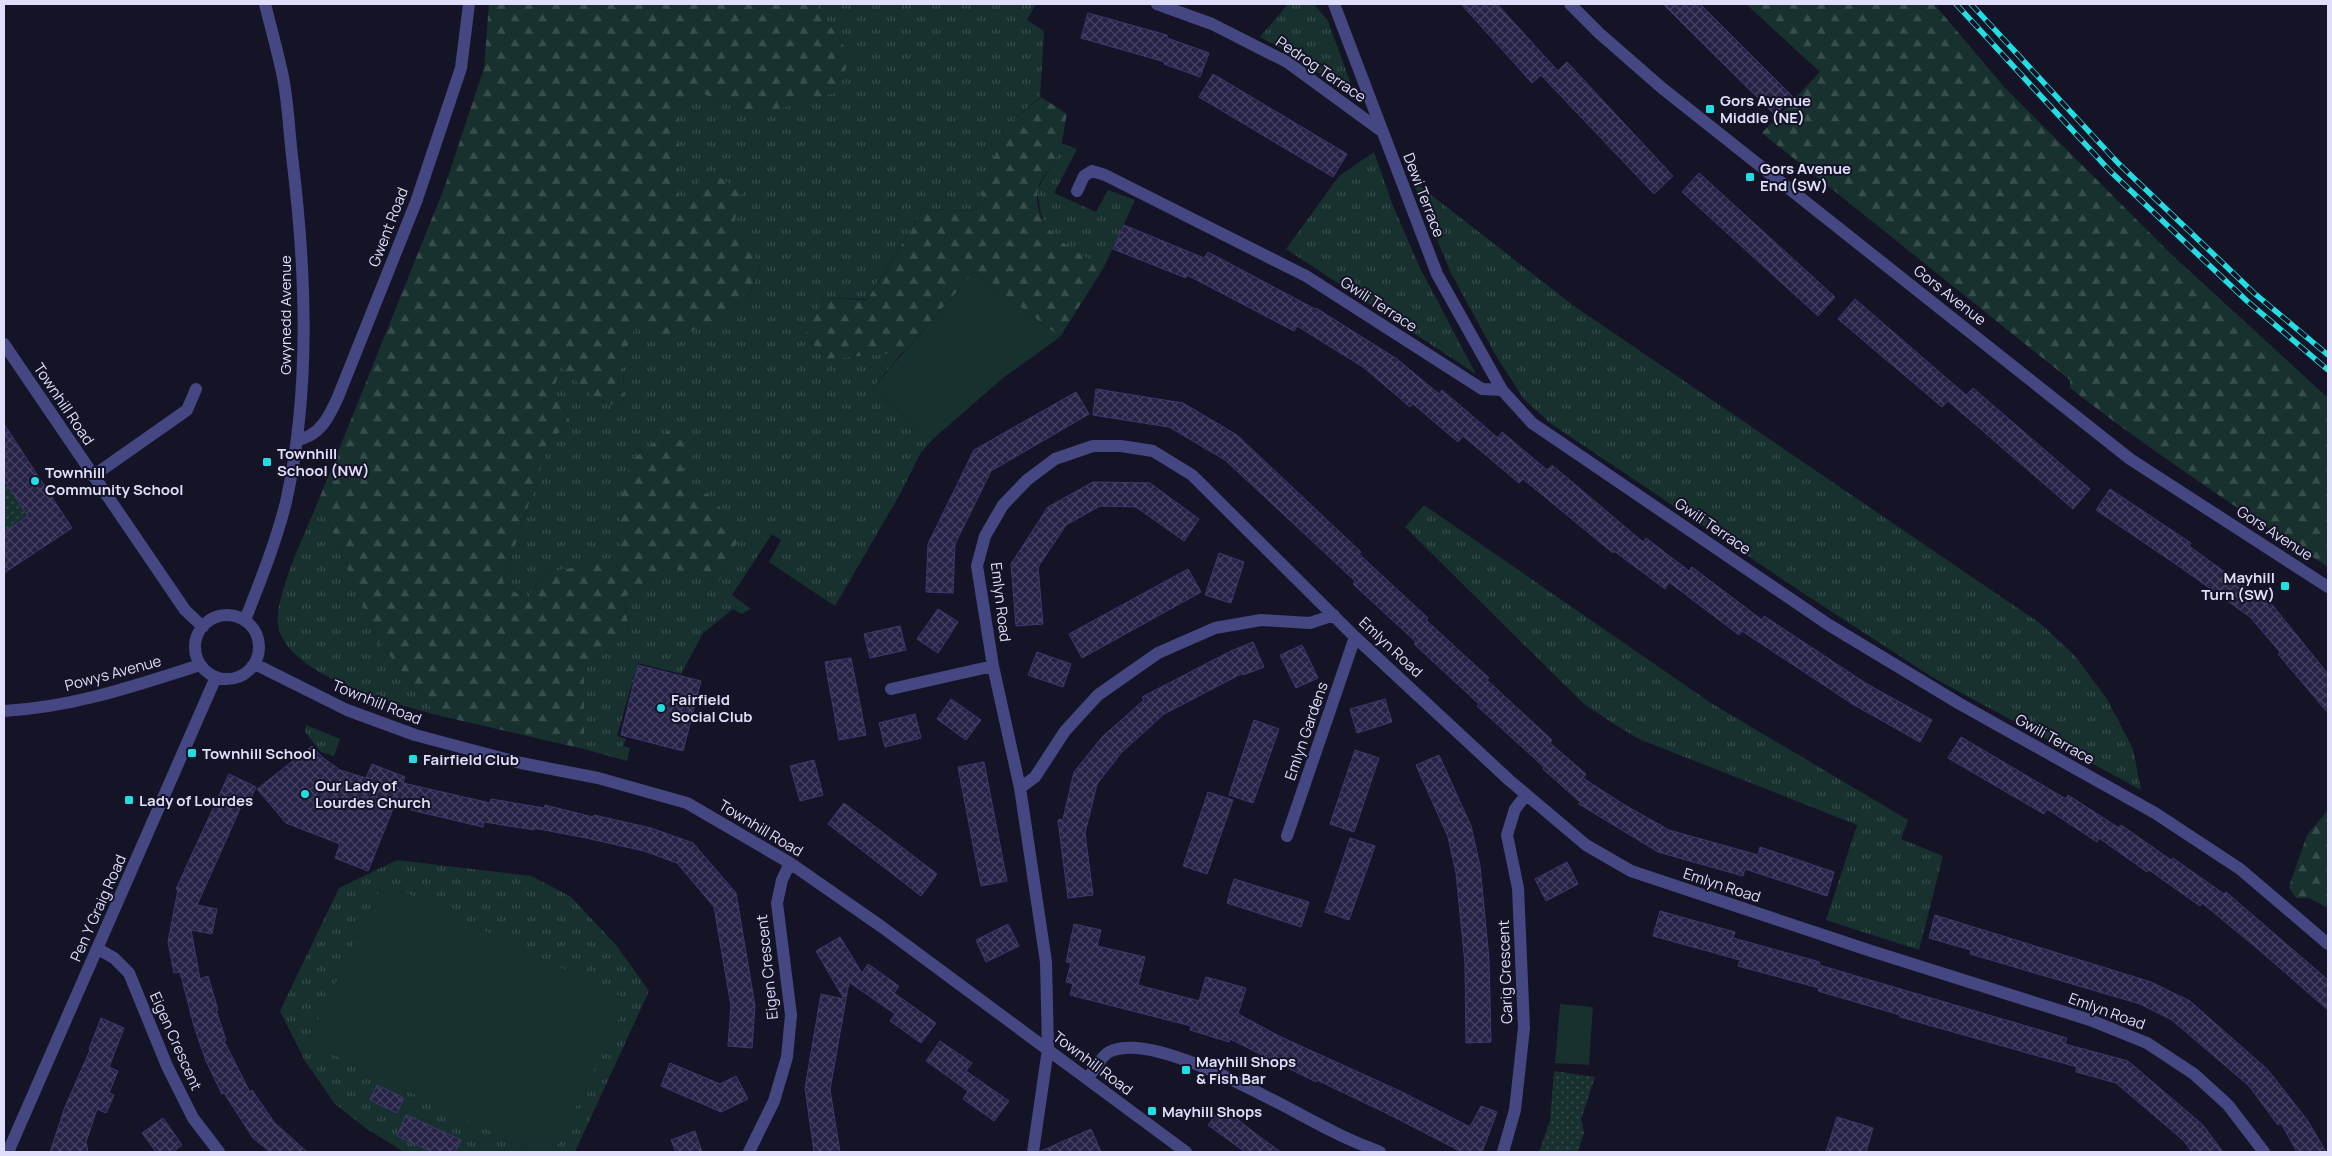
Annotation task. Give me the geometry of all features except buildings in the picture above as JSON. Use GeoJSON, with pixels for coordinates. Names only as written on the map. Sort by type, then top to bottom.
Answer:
{"type":"FeatureCollection","features":[{"type":"Feature","properties":{"kind":"street","name":"Gwynedd Avenue"},"geometry":{"type":"LineString","coordinates":[[245,620],[285,503],[296,440],[303,368],[303,275],[300,228],[283,78],[265,4]]}},
{"type":"Feature","properties":{"kind":"street","name":"Gwent Road"},"geometry":{"type":"LineString","coordinates":[[296,440],[308,438],[326,422],[338,397],[416,202],[462,68],[469,4]]}},
{"type":"Feature","properties":{"kind":"street","name":"Pedrog Terrace"},"geometry":{"type":"LineString","coordinates":[[1157,4],[1212,24],[1286,62],[1382,132]]}},
{"type":"Feature","properties":{"kind":"street","name":"Dewi Terrace"},"geometry":{"type":"LineString","coordinates":[[1334,4],[1437,274],[1502,390]]}},
{"type":"Feature","properties":{"kind":"street","name":"Gors Avenue"},"geometry":{"type":"LineString","coordinates":[[1570,4],[1599,33],[1662,88],[2130,459],[2328,587]]}},
{"type":"Feature","properties":{"kind":"street","name":"Gwili Terrace"},"geometry":{"type":"LineString","coordinates":[[1076,191],[1084,176],[1092,172],[1105,175],[1306,276],[1482,389],[1502,390],[1532,423],[1829,625],[1960,704],[2155,813],[2240,869],[2328,944]]}},
{"type":"Feature","properties":{"kind":"street","name":"Townhill Road"},"geometry":{"type":"LineString","coordinates":[[4,344],[186,610],[203,627]]}},
{"type":"Feature","properties":{"kind":"street"},"geometry":{"type":"LineString","coordinates":[[93,476],[187,410],[196,389]]}},
{"type":"Feature","properties":{"kind":"street","name":"Emlyn Road"},"geometry":{"type":"LineString","coordinates":[[1033,1152],[1048,1049],[1046,962],[1020,788],[993,666],[977,566],[985,536],[1003,505],[1027,480],[1056,459],[1093,446],[1121,446],[1153,451],[1192,475],[1356,637],[1526,795],[1586,845],[1631,872],[1868,950],[2090,1020],[2147,1043],[2194,1074],[2228,1105],[2264,1152]]}},
{"type":"Feature","properties":{"kind":"street"},"geometry":{"type":"LineString","coordinates":[[1020,788],[1035,777],[1065,731],[1098,695],[1158,653],[1215,628],[1261,620],[1310,623],[1334,615]]}},
{"type":"Feature","properties":{"kind":"street"},"geometry":{"type":"LineString","coordinates":[[222,616],[234,616],[245,620],[259,640],[259,655],[255,664],[247,673],[236,678],[216,677],[200,665],[196,645],[198,635],[203,627],[211,620],[222,616]]}},
{"type":"Feature","properties":{"kind":"street","name":"Emlyn Gardens"},"geometry":{"type":"LineString","coordinates":[[1287,836],[1356,637]]}},
{"type":"Feature","properties":{"kind":"street","name":"Townhill Road"},"geometry":{"type":"LineString","coordinates":[[255,664],[346,710],[415,735],[521,763],[598,778],[687,803],[790,863],[882,926],[1186,1152]]}},
{"type":"Feature","properties":{"kind":"street","name":"Powys Avenue"},"geometry":{"type":"LineString","coordinates":[[4,711],[35,709],[102,696],[200,665]]}},
{"type":"Feature","properties":{"kind":"street"},"geometry":{"type":"LineString","coordinates":[[891,689],[993,666]]}},
{"type":"Feature","properties":{"kind":"street","name":"Pen Y Graig Road"},"geometry":{"type":"LineString","coordinates":[[8,1152],[216,677]]}},
{"type":"Feature","properties":{"kind":"street","name":"Carig Crescent"},"geometry":{"type":"LineString","coordinates":[[1503,1152],[1515,1110],[1524,1028],[1518,888],[1508,835],[1515,809],[1526,795]]}},
{"type":"Feature","properties":{"kind":"street","name":"Eigen Crescent"},"geometry":{"type":"LineString","coordinates":[[754,1151],[774,1101],[787,1056],[791,1016],[777,904],[782,880],[790,863]]}},
{"type":"Feature","properties":{"kind":"street","name":"Eigen Crescent"},"geometry":{"type":"LineString","coordinates":[[98,949],[114,958],[129,973],[167,1066],[193,1118],[219,1152]]}},
{"type":"Feature","properties":{"kind":"street"},"geometry":{"type":"LineString","coordinates":[[1088,1078],[1108,1052],[1132,1046],[1178,1057],[1225,1076],[1334,1132],[1380,1152]]}},
{"type":"Feature","properties":{"kind":"green space"},"geometry":{"type":"Polygon","coordinates":[[[489,4],[815,4],[851,56],[836,93],[757,115],[701,93],[679,115],[679,211],[707,170],[742,191],[734,224],[760,266],[743,309],[663,343],[637,321],[623,358],[624,410],[591,395],[561,367],[554,388],[572,426],[551,437],[503,582],[526,601],[544,573],[619,559],[619,502],[631,461],[668,431],[685,443],[684,481],[716,500],[737,542],[719,582],[668,567],[625,597],[629,634],[584,669],[584,749],[437,715],[378,641],[319,499],[445,186],[484,68],[489,4]]]}},
{"type":"Feature","properties":{"kind":"green space"},"geometry":{"type":"Polygon","coordinates":[[[815,4],[1036,4],[1027,20],[1044,31],[1040,97],[1004,128],[976,211],[924,209],[867,299],[824,298],[805,336],[827,359],[903,352],[872,389],[933,439],[920,454],[900,494],[835,606],[769,562],[781,540],[772,534],[732,595],[751,609],[741,614],[733,609],[703,633],[681,674],[638,663],[617,736],[626,739],[623,746],[630,748],[627,761],[584,749],[584,669],[629,634],[625,597],[668,567],[719,582],[737,542],[715,500],[684,481],[619,502],[620,559],[544,573],[526,601],[503,582],[551,437],[572,426],[554,388],[561,366],[591,395],[624,410],[623,358],[637,320],[743,309],[760,267],[734,224],[678,212],[679,115],[701,93],[757,115],[851,56],[815,4]]]}},
{"type":"Feature","properties":{"kind":"green space"},"geometry":{"type":"Polygon","coordinates":[[[1288,4],[1314,4],[1328,21],[1352,87],[1348,90],[1338,87],[1290,53],[1260,37],[1288,4]]]}},
{"type":"Feature","properties":{"kind":"green space"},"geometry":{"type":"Polygon","coordinates":[[[1746,4],[1934,4],[2006,89],[2172,255],[2328,398],[2328,567],[2197,480],[2070,388],[2070,380],[1762,133],[1820,72],[1746,4]]]}},
{"type":"Feature","properties":{"kind":"green space"},"geometry":{"type":"Polygon","coordinates":[[[1041,97],[1067,114],[1059,152],[1039,185],[1037,204],[1041,217],[1057,238],[1081,255],[1104,267],[1060,337],[974,272],[904,352],[827,359],[805,336],[824,298],[867,300],[924,209],[976,211],[1004,128],[1041,97]]]}},
{"type":"Feature","properties":{"kind":"green space"},"geometry":{"type":"Polygon","coordinates":[[[1061,143],[1077,149],[1054,193],[1096,212],[1108,190],[1135,200],[1104,267],[1072,250],[1062,242],[1046,225],[1041,214],[1038,189],[1057,155],[1061,143]]]}},
{"type":"Feature","properties":{"kind":"green space"},"geometry":{"type":"Polygon","coordinates":[[[1374,152],[1393,206],[1421,270],[1476,374],[1286,249],[1339,176],[1374,152]]]}},
{"type":"Feature","properties":{"kind":"green space"},"geometry":{"type":"Polygon","coordinates":[[[1412,180],[1574,306],[2041,624],[2075,656],[2107,699],[2133,749],[2141,790],[1932,677],[1550,423],[1523,398],[1495,354],[1451,273],[1412,180]]]}},
{"type":"Feature","properties":{"kind":"green space"},"geometry":{"type":"Polygon","coordinates":[[[974,272],[1060,337],[1003,378],[933,439],[872,389],[974,272]]]}},
{"type":"Feature","properties":{"kind":"green space"},"geometry":{"type":"Polygon","coordinates":[[[4,481],[28,516],[4,532],[4,481]]]}},
{"type":"Feature","properties":{"kind":"green space"},"geometry":{"type":"Polygon","coordinates":[[[319,499],[378,641],[437,715],[366,694],[339,682],[314,669],[294,653],[281,635],[278,614],[285,585],[319,499]]]}},
{"type":"Feature","properties":{"kind":"green space"},"geometry":{"type":"Polygon","coordinates":[[[1424,505],[1711,703],[1908,820],[1901,839],[1943,856],[1919,950],[1826,920],[1857,825],[1639,739],[1584,704],[1405,527],[1424,505]]]}},
{"type":"Feature","properties":{"kind":"green space"},"geometry":{"type":"Polygon","coordinates":[[[306,725],[340,739],[334,756],[321,752],[305,732],[306,725]]]}},
{"type":"Feature","properties":{"kind":"green space"},"geometry":{"type":"Polygon","coordinates":[[[2328,810],[2328,908],[2309,898],[2296,898],[2289,887],[2307,835],[2328,810]]]}},
{"type":"Feature","properties":{"kind":"green space"},"geometry":{"type":"Polygon","coordinates":[[[397,860],[531,876],[570,896],[616,945],[649,991],[575,1152],[404,1152],[367,1129],[335,1104],[305,1061],[280,1011],[339,888],[397,860]]]}},
{"type":"Feature","properties":{"kind":"green space"},"geometry":{"type":"Polygon","coordinates":[[[384,882],[628,1000],[554,1152],[533,1152],[307,1042],[384,882]]]}},
{"type":"Feature","properties":{"kind":"green space"},"geometry":{"type":"Polygon","coordinates":[[[1560,1004],[1593,1007],[1589,1065],[1555,1063],[1560,1004]]]}},
{"type":"Feature","properties":{"kind":"green space"},"geometry":{"type":"Polygon","coordinates":[[[1554,1071],[1595,1077],[1581,1119],[1584,1133],[1578,1152],[1539,1152],[1550,1121],[1554,1071]]]}},
{"type":"Feature","properties":{"kind":"railway"},"geometry":{"type":"LineString","coordinates":[[1956,4],[2110,171],[2247,301],[2328,370]]}},
{"type":"Feature","properties":{"kind":"railway"},"geometry":{"type":"LineString","coordinates":[[1971,4],[2118,163],[2254,293],[2328,355]]}},
{"type":"Feature","properties":{"kind":"place","name":"Gors Avenue Middle (NE)"},"geometry":{"type":"Point","coordinates":[1710,109]}},
{"type":"Feature","properties":{"kind":"place","name":"Gors Avenue End (SW)"},"geometry":{"type":"Point","coordinates":[1750,177]}},
{"type":"Feature","properties":{"kind":"place","name":"Townhill School (NW)"},"geometry":{"type":"Point","coordinates":[267,462]}},
{"type":"Feature","properties":{"kind":"place","name":"Townhill Community School"},"geometry":{"type":"Point","coordinates":[35,481]}},
{"type":"Feature","properties":{"kind":"place","name":"Mayhill Turn (SW)"},"geometry":{"type":"Point","coordinates":[2285,586]}},
{"type":"Feature","properties":{"kind":"place","name":"Fairfield Social Club"},"geometry":{"type":"Point","coordinates":[661,708]}},
{"type":"Feature","properties":{"kind":"place","name":"Townhill School"},"geometry":{"type":"Point","coordinates":[192,753]}},
{"type":"Feature","properties":{"kind":"place","name":"Fairfield Club"},"geometry":{"type":"Point","coordinates":[413,759]}},
{"type":"Feature","properties":{"kind":"place","name":"Our Lady of Lourdes Church"},"geometry":{"type":"Point","coordinates":[305,794]}},
{"type":"Feature","properties":{"kind":"place","name":"Lady of Lourdes"},"geometry":{"type":"Point","coordinates":[129,800]}},
{"type":"Feature","properties":{"kind":"place","name":"Mayhill Shops & Fish Bar"},"geometry":{"type":"Point","coordinates":[1186,1070]}},
{"type":"Feature","properties":{"kind":"place","name":"Mayhill Shops"},"geometry":{"type":"Point","coordinates":[1152,1111]}}]}
